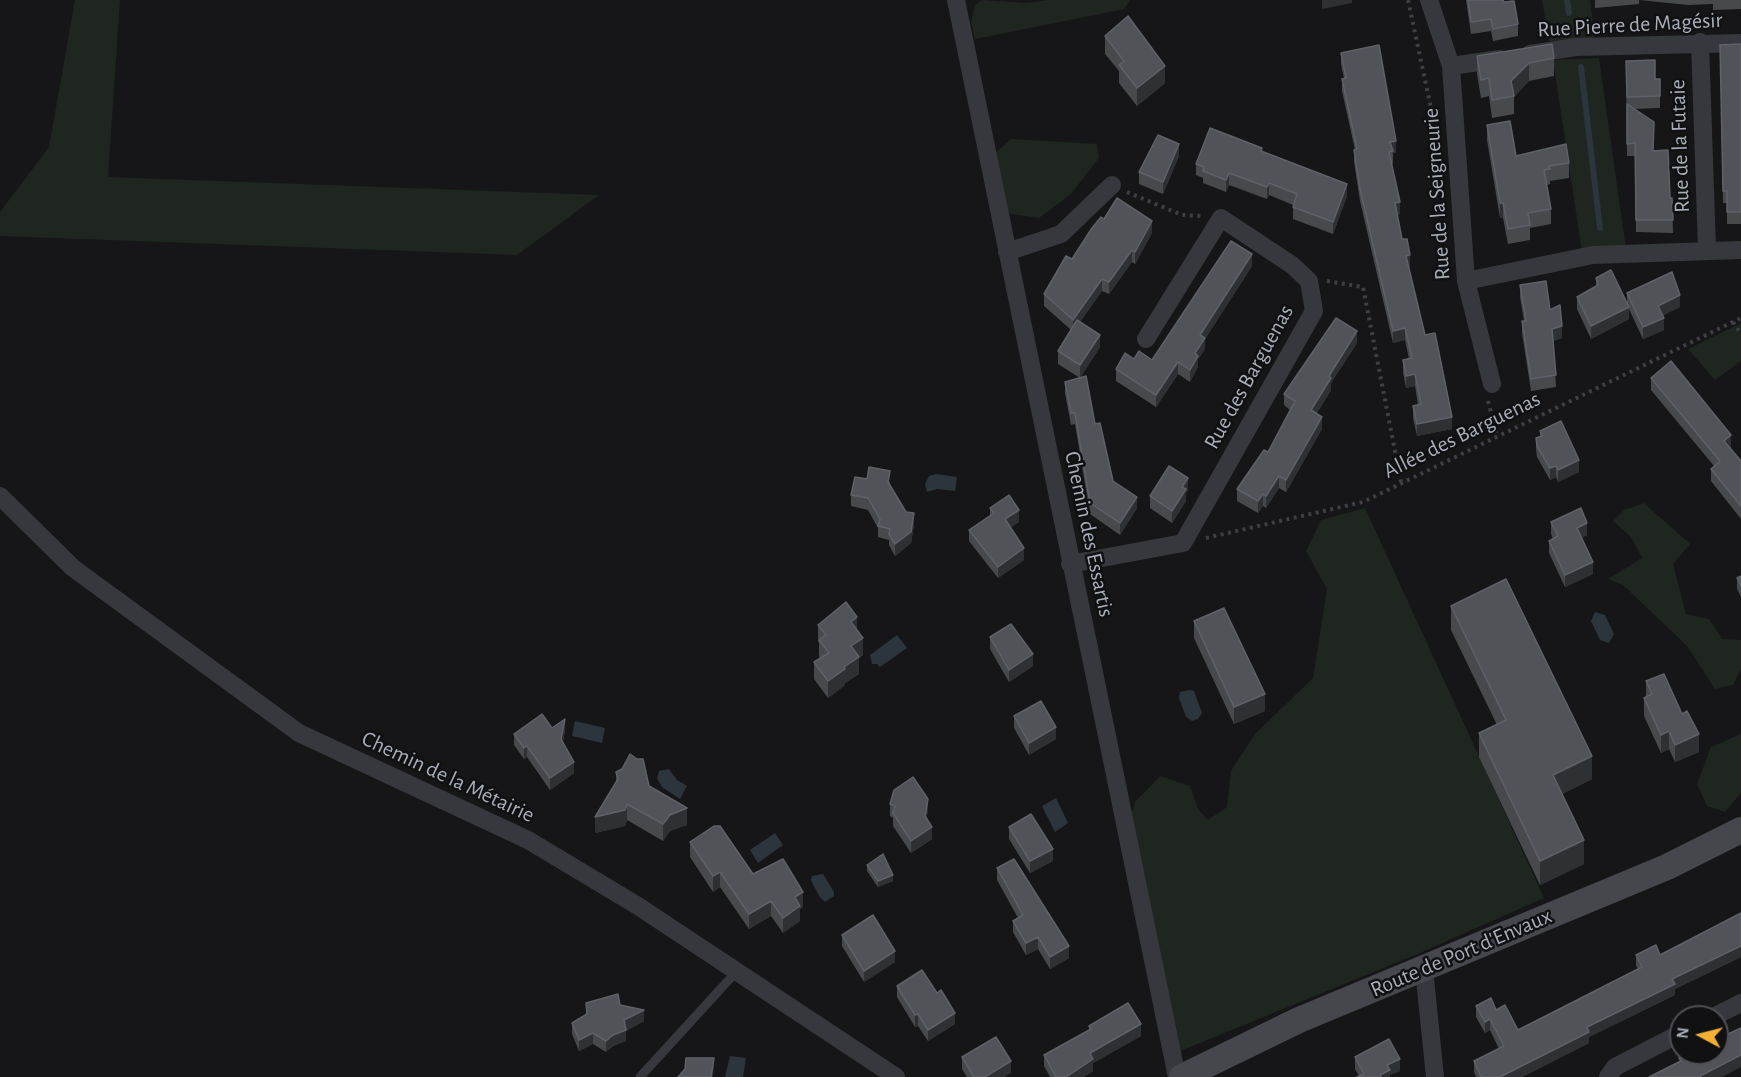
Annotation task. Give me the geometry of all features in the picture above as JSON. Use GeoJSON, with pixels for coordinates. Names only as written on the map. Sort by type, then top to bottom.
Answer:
{"type":"FeatureCollection","features":[{"type":"Feature","properties":{"kind":"street","name":"Chemin des Essartis"},"geometry":{"type":"LineString","coordinates":[[956,0],[1177,1077]]}},
{"type":"Feature","properties":{"kind":"street","name":"Rue de la Seigneurie"},"geometry":{"type":"LineString","coordinates":[[1429,0],[1451,66],[1466,281],[1492,384]]}},
{"type":"Feature","properties":{"kind":"street","name":"Rue Pierre de Magésir"},"geometry":{"type":"LineString","coordinates":[[1451,66],[1576,47],[1700,42],[1741,43]]}},
{"type":"Feature","properties":{"kind":"street","name":"Rue de la Futaie"},"geometry":{"type":"LineString","coordinates":[[1700,42],[1707,249]]}},
{"type":"Feature","properties":{"kind":"street"},"geometry":{"type":"LineString","coordinates":[[1007,252],[1061,234],[1112,185]]}},
{"type":"Feature","properties":{"kind":"street"},"geometry":{"type":"LineString","coordinates":[[1146,339],[1221,218]]}},
{"type":"Feature","properties":{"kind":"street","name":"Rue des Barguenas"},"geometry":{"type":"LineString","coordinates":[[1184,543],[1314,311],[1309,281],[1292,265],[1221,218]]}},
{"type":"Feature","properties":{"kind":"street"},"geometry":{"type":"LineString","coordinates":[[1466,281],[1593,255],[1707,249],[1741,250]]}},
{"type":"Feature","properties":{"kind":"street","name":"Chemin de la Métairie"},"geometry":{"type":"LineString","coordinates":[[0,495],[73,568],[298,733],[528,840],[638,906],[896,1077]]}},
{"type":"Feature","properties":{"kind":"street"},"geometry":{"type":"LineString","coordinates":[[1070,564],[1184,543]]}},
{"type":"Feature","properties":{"kind":"street","name":"Route de Port d'Envaux"},"geometry":{"type":"LineString","coordinates":[[1182,1077],[1299,1020],[1667,867],[1741,831]]}},
{"type":"Feature","properties":{"kind":"street"},"geometry":{"type":"LineString","coordinates":[[1424,969],[1435,1077]]}},
{"type":"Feature","properties":{"kind":"street"},"geometry":{"type":"LineString","coordinates":[[1608,1077],[1615,1067],[1669,1039]]}},
{"type":"Feature","properties":{"kind":"lane"},"geometry":{"type":"LineString","coordinates":[[640,1077],[736,972]]}},
{"type":"Feature","properties":{"kind":"path"},"geometry":{"type":"LineString","coordinates":[[1112,185],[1182,215],[1221,218]]}},
{"type":"Feature","properties":{"kind":"path"},"geometry":{"type":"LineString","coordinates":[[1305,278],[1363,287],[1401,482]]}},
{"type":"Feature","properties":{"kind":"path","name":"Allée des Barguenas"},"geometry":{"type":"LineString","coordinates":[[1184,543],[1363,502],[1741,318]]}},
{"type":"Feature","properties":{"kind":"path"},"geometry":{"type":"LineString","coordinates":[[1733,322],[1741,334]]}},
{"type":"Feature","properties":{"kind":"shaded area"},"geometry":{"type":"Polygon","coordinates":[[[75,0],[120,0],[108,177],[599,195],[517,255],[0,236],[0,212],[49,147],[75,0]]]}},
{"type":"Feature","properties":{"kind":"shaded area"},"geometry":{"type":"Polygon","coordinates":[[[982,0],[1027,3],[1048,0],[1130,0],[1124,9],[975,39],[971,22],[975,5],[982,0]]]}},
{"type":"Feature","properties":{"kind":"shaded area"},"geometry":{"type":"Polygon","coordinates":[[[1542,0],[1590,0],[1595,40],[1549,41],[1542,0]]]}},
{"type":"Feature","properties":{"kind":"shaded area"},"geometry":{"type":"Polygon","coordinates":[[[1599,58],[1626,249],[1582,252],[1553,60],[1599,58]]]}},
{"type":"Feature","properties":{"kind":"shaded area"},"geometry":{"type":"Polygon","coordinates":[[[1011,139],[1097,144],[1099,158],[1071,194],[1039,218],[999,212],[993,155],[1011,139]]]}},
{"type":"Feature","properties":{"kind":"shaded area"},"geometry":{"type":"Polygon","coordinates":[[[1741,323],[1741,361],[1715,380],[1688,349],[1741,323]]]}},
{"type":"Feature","properties":{"kind":"shaded area"},"geometry":{"type":"Polygon","coordinates":[[[936,474],[957,477],[955,491],[937,489],[927,492],[925,484],[929,476],[936,474]]]}},
{"type":"Feature","properties":{"kind":"shaded area"},"geometry":{"type":"Polygon","coordinates":[[[1644,503],[1690,544],[1673,564],[1686,614],[1709,619],[1722,639],[1741,640],[1741,669],[1733,685],[1715,689],[1687,646],[1623,585],[1608,579],[1642,558],[1631,537],[1613,521],[1624,510],[1644,503]]]}},
{"type":"Feature","properties":{"kind":"shaded area"},"geometry":{"type":"Polygon","coordinates":[[[1365,508],[1544,898],[1420,953],[1173,1054],[1127,830],[1135,802],[1160,776],[1190,786],[1198,809],[1208,820],[1227,807],[1231,771],[1255,734],[1313,678],[1327,589],[1306,551],[1321,520],[1365,508]]]}},
{"type":"Feature","properties":{"kind":"shaded area"},"geometry":{"type":"Polygon","coordinates":[[[1595,612],[1605,615],[1614,634],[1609,643],[1600,640],[1591,621],[1595,612]]]}},
{"type":"Feature","properties":{"kind":"shaded area"},"geometry":{"type":"Polygon","coordinates":[[[897,635],[907,648],[880,667],[872,664],[870,655],[897,635]]]}},
{"type":"Feature","properties":{"kind":"shaded area"},"geometry":{"type":"Polygon","coordinates":[[[1194,691],[1202,713],[1198,719],[1192,721],[1186,717],[1179,698],[1180,692],[1194,691]]]}},
{"type":"Feature","properties":{"kind":"shaded area"},"geometry":{"type":"Polygon","coordinates":[[[575,721],[605,728],[602,743],[572,736],[575,721]]]}},
{"type":"Feature","properties":{"kind":"shaded area"},"geometry":{"type":"Polygon","coordinates":[[[1741,734],[1741,793],[1725,812],[1707,806],[1697,784],[1711,747],[1741,734]]]}},
{"type":"Feature","properties":{"kind":"shaded area"},"geometry":{"type":"Polygon","coordinates":[[[669,769],[677,780],[687,786],[680,799],[662,787],[657,778],[659,771],[669,769]]]}},
{"type":"Feature","properties":{"kind":"shaded area"},"geometry":{"type":"Polygon","coordinates":[[[1056,798],[1068,823],[1055,832],[1042,806],[1056,798]]]}},
{"type":"Feature","properties":{"kind":"shaded area"},"geometry":{"type":"Polygon","coordinates":[[[775,833],[783,845],[758,863],[750,850],[775,833]]]}},
{"type":"Feature","properties":{"kind":"shaded area"},"geometry":{"type":"Polygon","coordinates":[[[823,874],[834,892],[834,896],[825,902],[819,896],[811,880],[812,876],[823,874]]]}},
{"type":"Feature","properties":{"kind":"shaded area"},"geometry":{"type":"Polygon","coordinates":[[[730,1056],[746,1058],[743,1077],[725,1077],[730,1056]]]}},
{"type":"Feature","properties":{"kind":"building"},"geometry":{"type":"Polygon","coordinates":[[[1468,0],[1514,1],[1518,24],[1493,29],[1491,19],[1471,22],[1468,0]]]}},
{"type":"Feature","properties":{"kind":"building"},"geometry":{"type":"Polygon","coordinates":[[[1128,16],[1165,66],[1137,88],[1119,65],[1124,61],[1105,36],[1128,16]]]}},
{"type":"Feature","properties":{"kind":"building"},"geometry":{"type":"Polygon","coordinates":[[[1552,44],[1554,58],[1529,63],[1511,81],[1514,96],[1492,100],[1489,78],[1481,80],[1477,56],[1552,44]]]}},
{"type":"Feature","properties":{"kind":"building"},"geometry":{"type":"Polygon","coordinates":[[[1741,44],[1741,212],[1727,212],[1727,191],[1723,191],[1720,45],[1741,44]]]}},
{"type":"Feature","properties":{"kind":"building"},"geometry":{"type":"Polygon","coordinates":[[[1379,45],[1396,141],[1390,142],[1393,151],[1389,152],[1400,202],[1395,203],[1402,239],[1407,239],[1410,255],[1406,256],[1425,335],[1435,333],[1452,417],[1417,424],[1413,406],[1421,404],[1415,374],[1406,376],[1403,360],[1412,358],[1405,328],[1393,331],[1360,189],[1354,150],[1357,149],[1342,79],[1346,78],[1341,53],[1379,45]]]}},
{"type":"Feature","properties":{"kind":"building"},"geometry":{"type":"Polygon","coordinates":[[[1655,60],[1655,79],[1660,79],[1660,96],[1627,97],[1626,61],[1655,60]]]}},
{"type":"Feature","properties":{"kind":"building"},"geometry":{"type":"Polygon","coordinates":[[[1627,104],[1654,122],[1653,151],[1668,150],[1673,220],[1636,220],[1635,143],[1627,144],[1627,104]]]}},
{"type":"Feature","properties":{"kind":"building"},"geometry":{"type":"Polygon","coordinates":[[[1510,121],[1516,156],[1566,144],[1569,163],[1549,166],[1550,169],[1544,170],[1551,209],[1528,213],[1530,225],[1508,229],[1503,203],[1500,203],[1487,125],[1510,121]]]}},
{"type":"Feature","properties":{"kind":"building"},"geometry":{"type":"Polygon","coordinates":[[[1210,128],[1262,148],[1261,151],[1347,184],[1333,222],[1293,207],[1297,194],[1269,183],[1267,187],[1229,173],[1226,180],[1203,171],[1204,167],[1196,164],[1210,128]]]}},
{"type":"Feature","properties":{"kind":"building"},"geometry":{"type":"Polygon","coordinates":[[[1158,135],[1179,144],[1163,182],[1139,172],[1158,135]]]}},
{"type":"Feature","properties":{"kind":"building"},"geometry":{"type":"Polygon","coordinates":[[[1117,198],[1152,221],[1135,252],[1132,250],[1109,282],[1102,279],[1073,320],[1044,294],[1066,256],[1072,259],[1092,228],[1101,217],[1104,219],[1117,198]]]}},
{"type":"Feature","properties":{"kind":"building"},"geometry":{"type":"Polygon","coordinates":[[[1231,241],[1252,254],[1200,335],[1205,338],[1195,353],[1198,356],[1190,370],[1178,362],[1156,395],[1116,369],[1125,353],[1134,359],[1139,351],[1152,360],[1231,241]]]}},
{"type":"Feature","properties":{"kind":"building"},"geometry":{"type":"Polygon","coordinates":[[[1611,270],[1629,307],[1591,326],[1577,297],[1598,285],[1596,278],[1611,270]]]}},
{"type":"Feature","properties":{"kind":"building"},"geometry":{"type":"Polygon","coordinates":[[[1672,272],[1680,295],[1658,306],[1664,318],[1643,327],[1627,293],[1672,272]]]}},
{"type":"Feature","properties":{"kind":"building"},"geometry":{"type":"Polygon","coordinates":[[[1546,281],[1550,310],[1560,305],[1562,326],[1552,329],[1556,375],[1531,379],[1522,321],[1526,321],[1520,285],[1546,281]]]}},
{"type":"Feature","properties":{"kind":"building"},"geometry":{"type":"Polygon","coordinates":[[[1336,318],[1357,331],[1311,410],[1322,417],[1286,480],[1279,476],[1266,496],[1263,494],[1258,501],[1237,489],[1264,450],[1268,452],[1295,401],[1284,394],[1336,318]]]}},
{"type":"Feature","properties":{"kind":"building"},"geometry":{"type":"Polygon","coordinates":[[[1077,320],[1100,335],[1080,365],[1058,351],[1077,320]]]}},
{"type":"Feature","properties":{"kind":"building"},"geometry":{"type":"Polygon","coordinates":[[[1671,361],[1731,435],[1724,441],[1741,461],[1741,506],[1711,469],[1720,461],[1651,378],[1671,361]]]}},
{"type":"Feature","properties":{"kind":"building"},"geometry":{"type":"Polygon","coordinates":[[[1086,376],[1095,424],[1100,423],[1113,481],[1137,497],[1120,523],[1090,503],[1075,413],[1071,413],[1065,382],[1086,376]]]}},
{"type":"Feature","properties":{"kind":"building"},"geometry":{"type":"Polygon","coordinates":[[[1561,421],[1579,460],[1558,470],[1556,466],[1550,468],[1537,446],[1536,438],[1542,436],[1540,431],[1561,421]]]}},
{"type":"Feature","properties":{"kind":"building"},"geometry":{"type":"Polygon","coordinates":[[[1169,466],[1188,478],[1182,487],[1186,489],[1172,511],[1150,496],[1169,466]]]}},
{"type":"Feature","properties":{"kind":"building"},"geometry":{"type":"Polygon","coordinates":[[[869,467],[890,471],[888,482],[906,512],[914,513],[911,532],[895,544],[889,534],[890,529],[878,526],[880,519],[868,498],[851,495],[855,477],[867,479],[869,467]]]}},
{"type":"Feature","properties":{"kind":"building"},"geometry":{"type":"Polygon","coordinates":[[[1009,495],[1019,510],[1005,519],[1024,548],[998,567],[969,530],[994,513],[990,508],[1009,495]]]}},
{"type":"Feature","properties":{"kind":"building"},"geometry":{"type":"Polygon","coordinates":[[[1581,508],[1587,523],[1577,528],[1593,562],[1565,575],[1549,541],[1558,536],[1551,522],[1581,508]]]}},
{"type":"Feature","properties":{"kind":"building"},"geometry":{"type":"Polygon","coordinates":[[[1506,579],[1592,756],[1553,775],[1584,840],[1540,861],[1479,733],[1506,720],[1451,606],[1506,579]]]}},
{"type":"Feature","properties":{"kind":"building"},"geometry":{"type":"Polygon","coordinates":[[[846,602],[857,617],[851,622],[863,638],[851,646],[859,657],[828,681],[814,662],[829,653],[819,640],[826,635],[818,625],[846,602]]]}},
{"type":"Feature","properties":{"kind":"building"},"geometry":{"type":"Polygon","coordinates":[[[1224,608],[1265,694],[1234,707],[1194,621],[1224,608]]]}},
{"type":"Feature","properties":{"kind":"building"},"geometry":{"type":"Polygon","coordinates":[[[1011,624],[1033,654],[1009,670],[990,637],[1011,624]]]}},
{"type":"Feature","properties":{"kind":"building"},"geometry":{"type":"Polygon","coordinates":[[[1664,674],[1682,714],[1687,711],[1699,734],[1675,745],[1669,731],[1661,735],[1644,698],[1652,694],[1646,681],[1664,674]]]}},
{"type":"Feature","properties":{"kind":"building"},"geometry":{"type":"Polygon","coordinates":[[[1041,701],[1056,727],[1029,743],[1014,716],[1041,701]]]}},
{"type":"Feature","properties":{"kind":"building"},"geometry":{"type":"Polygon","coordinates":[[[542,714],[552,728],[565,719],[561,739],[574,762],[550,778],[527,746],[524,748],[514,734],[542,714]]]}},
{"type":"Feature","properties":{"kind":"building"},"geometry":{"type":"Polygon","coordinates":[[[630,754],[637,759],[643,759],[649,786],[687,808],[670,815],[663,824],[627,804],[625,810],[595,817],[618,779],[616,772],[622,769],[630,754]]]}},
{"type":"Feature","properties":{"kind":"building"},"geometry":{"type":"Polygon","coordinates":[[[913,777],[928,799],[925,816],[932,827],[911,841],[893,813],[895,806],[890,804],[894,790],[913,777]]]}},
{"type":"Feature","properties":{"kind":"building"},"geometry":{"type":"Polygon","coordinates":[[[1031,814],[1053,849],[1030,861],[1009,827],[1031,814]]]}},
{"type":"Feature","properties":{"kind":"building"},"geometry":{"type":"Polygon","coordinates":[[[714,826],[720,826],[753,874],[783,859],[803,892],[795,897],[800,906],[783,918],[771,901],[749,914],[720,872],[713,876],[690,842],[714,826]]]}},
{"type":"Feature","properties":{"kind":"building"},"geometry":{"type":"Polygon","coordinates":[[[883,854],[893,875],[878,881],[867,865],[883,854]]]}},
{"type":"Feature","properties":{"kind":"building"},"geometry":{"type":"Polygon","coordinates":[[[1014,859],[1069,946],[1050,957],[1038,937],[1026,943],[1013,921],[1023,915],[997,868],[1014,859]]]}},
{"type":"Feature","properties":{"kind":"building"},"geometry":{"type":"Polygon","coordinates":[[[1741,913],[1741,946],[1672,979],[1675,984],[1587,1027],[1589,1032],[1500,1077],[1481,1077],[1474,1061],[1504,1046],[1490,1019],[1485,1022],[1476,1006],[1491,998],[1496,1010],[1505,1005],[1518,1030],[1642,967],[1636,955],[1656,945],[1660,955],[1741,913]]]}},
{"type":"Feature","properties":{"kind":"building"},"geometry":{"type":"Polygon","coordinates":[[[873,915],[895,951],[864,971],[842,935],[873,915]]]}},
{"type":"Feature","properties":{"kind":"building"},"geometry":{"type":"Polygon","coordinates":[[[922,970],[937,993],[941,990],[955,1013],[928,1030],[918,1014],[915,1015],[897,986],[922,970]]]}},
{"type":"Feature","properties":{"kind":"building"},"geometry":{"type":"Polygon","coordinates":[[[618,994],[620,1005],[644,1010],[624,1020],[626,1030],[613,1035],[606,1041],[593,1033],[579,1040],[572,1023],[587,1014],[586,1003],[618,994]]]}},
{"type":"Feature","properties":{"kind":"building"},"geometry":{"type":"Polygon","coordinates":[[[1128,1003],[1141,1024],[1090,1053],[1093,1059],[1066,1077],[1056,1077],[1044,1055],[1091,1029],[1089,1026],[1128,1003]]]}},
{"type":"Feature","properties":{"kind":"building"},"geometry":{"type":"Polygon","coordinates":[[[1741,1028],[1741,1055],[1729,1061],[1729,1034],[1741,1028]]]}},
{"type":"Feature","properties":{"kind":"building"},"geometry":{"type":"Polygon","coordinates":[[[996,1037],[1011,1061],[985,1077],[974,1077],[962,1057],[996,1037]]]}},
{"type":"Feature","properties":{"kind":"building"},"geometry":{"type":"Polygon","coordinates":[[[1389,1039],[1400,1059],[1387,1065],[1390,1070],[1380,1075],[1381,1077],[1357,1077],[1364,1074],[1355,1057],[1389,1039]]]}},
{"type":"Feature","properties":{"kind":"building"},"geometry":{"type":"Polygon","coordinates":[[[686,1058],[714,1058],[711,1077],[678,1077],[685,1069],[686,1058]]]}},
{"type":"Feature","properties":{"kind":"building"},"geometry":{"type":"Polygon","coordinates":[[[1673,1065],[1721,1065],[1701,1077],[1649,1077],[1673,1065]]]}},
{"type":"Feature","properties":{"kind":"waterway"},"geometry":{"type":"LineString","coordinates":[[1567,0],[1569,13]]}},
{"type":"Feature","properties":{"kind":"waterway"},"geometry":{"type":"LineString","coordinates":[[1581,67],[1600,228]]}}]}
